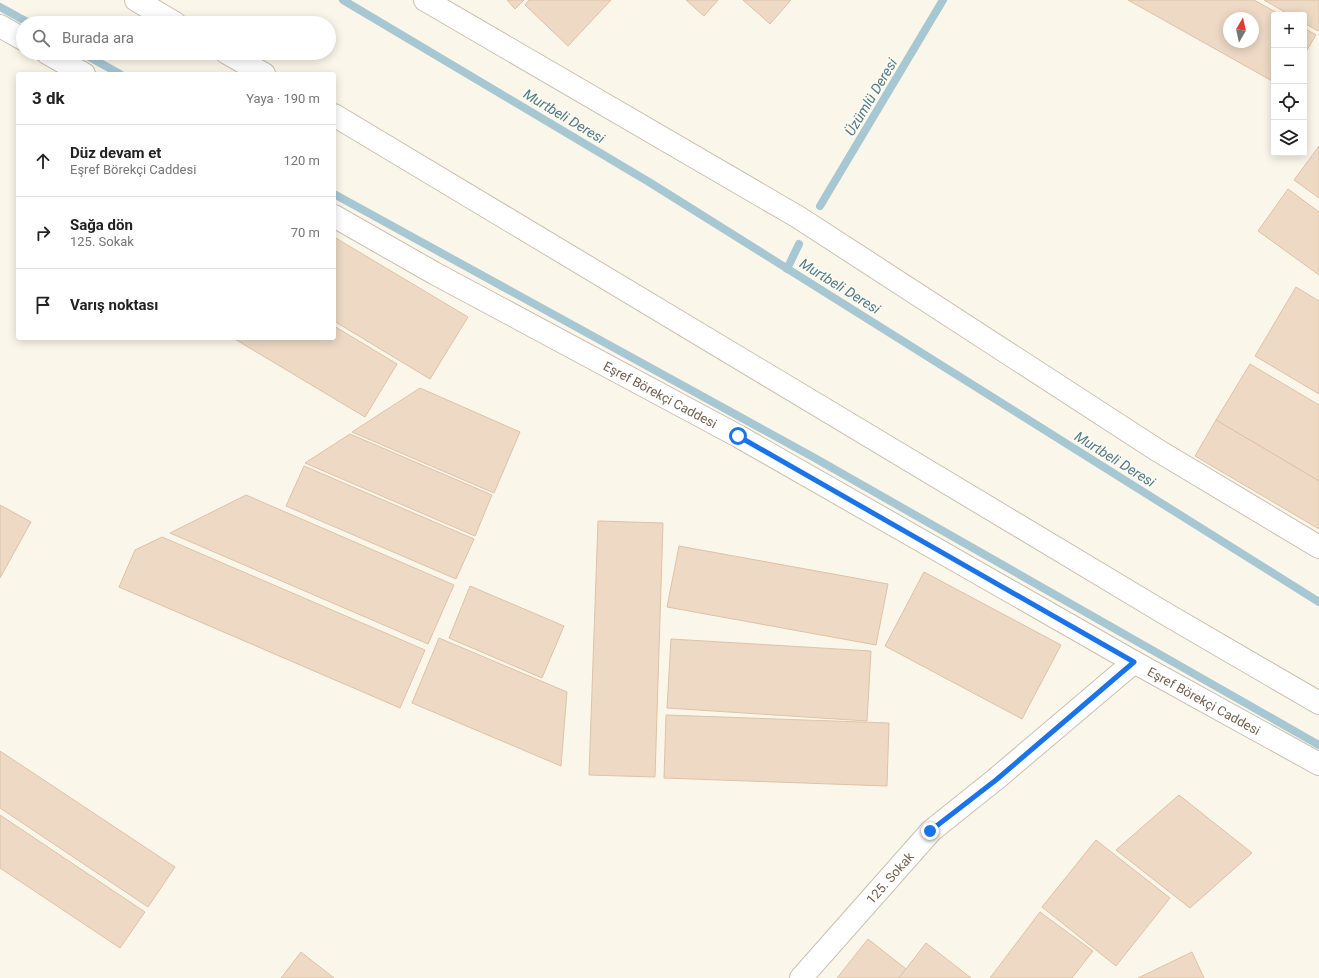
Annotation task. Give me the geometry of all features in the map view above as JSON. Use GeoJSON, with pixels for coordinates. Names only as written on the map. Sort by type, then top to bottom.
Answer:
{"type":"FeatureCollection","features":[{"type":"Feature","properties":{"kind":"street"},"geometry":{"type":"LineString","coordinates":[[136,0],[163,16]]}},
{"type":"Feature","properties":{"kind":"street"},"geometry":{"type":"LineString","coordinates":[[425,0],[798,216],[1157,450],[1319,546]]}},
{"type":"Feature","properties":{"kind":"street"},"geometry":{"type":"LineString","coordinates":[[0,26],[16,35]]}},
{"type":"Feature","properties":{"kind":"street"},"geometry":{"type":"LineString","coordinates":[[59,60],[80,72]]}},
{"type":"Feature","properties":{"kind":"street"},"geometry":{"type":"LineString","coordinates":[[239,60],[260,72]]}},
{"type":"Feature","properties":{"kind":"street"},"geometry":{"type":"LineString","coordinates":[[336,116],[1159,610],[1319,703]]}},
{"type":"Feature","properties":{"kind":"street","name":"Eşref Börekçi Caddesi"},"geometry":{"type":"LineString","coordinates":[[336,217],[434,273],[744,440],[1134,662],[1319,764]]}},
{"type":"Feature","properties":{"kind":"street","name":"125. Sokak"},"geometry":{"type":"LineString","coordinates":[[801,978],[930,831],[996,780],[1134,662]]}},
{"type":"Feature","properties":{"kind":"building"},"geometry":{"type":"Polygon","coordinates":[[[507,0],[524,0],[515,9],[507,0]]]}},
{"type":"Feature","properties":{"kind":"building"},"geometry":{"type":"Polygon","coordinates":[[[529,0],[611,0],[568,46],[525,5],[529,0]]]}},
{"type":"Feature","properties":{"kind":"building"},"geometry":{"type":"Polygon","coordinates":[[[686,0],[718,0],[704,16],[686,0]]]}},
{"type":"Feature","properties":{"kind":"building"},"geometry":{"type":"Polygon","coordinates":[[[743,0],[791,0],[770,24],[743,0]]]}},
{"type":"Feature","properties":{"kind":"building"},"geometry":{"type":"Polygon","coordinates":[[[1128,0],[1254,0],[1276,12],[1271,12],[1271,80],[1128,0]]]}},
{"type":"Feature","properties":{"kind":"building"},"geometry":{"type":"Polygon","coordinates":[[[1264,0],[1319,0],[1318,31],[1307,25],[1307,12],[1285,12],[1264,0]]]}},
{"type":"Feature","properties":{"kind":"building"},"geometry":{"type":"Polygon","coordinates":[[[1307,30],[1316,35],[1307,50],[1307,30]]]}},
{"type":"Feature","properties":{"kind":"building"},"geometry":{"type":"Polygon","coordinates":[[[1319,146],[1319,198],[1294,180],[1319,146]]]}},
{"type":"Feature","properties":{"kind":"building"},"geometry":{"type":"Polygon","coordinates":[[[1288,189],[1319,212],[1319,275],[1258,231],[1288,189]]]}},
{"type":"Feature","properties":{"kind":"building"},"geometry":{"type":"Polygon","coordinates":[[[336,238],[468,317],[430,379],[336,322],[336,238]]]}},
{"type":"Feature","properties":{"kind":"building"},"geometry":{"type":"Polygon","coordinates":[[[1296,287],[1319,301],[1319,394],[1255,356],[1296,287]]]}},
{"type":"Feature","properties":{"kind":"building"},"geometry":{"type":"Polygon","coordinates":[[[336,327],[397,364],[365,417],[236,340],[336,340],[336,327]]]}},
{"type":"Feature","properties":{"kind":"building"},"geometry":{"type":"Polygon","coordinates":[[[1250,364],[1319,405],[1319,481],[1216,420],[1250,364]]]}},
{"type":"Feature","properties":{"kind":"building"},"geometry":{"type":"Polygon","coordinates":[[[420,388],[520,432],[494,493],[352,432],[420,388]]]}},
{"type":"Feature","properties":{"kind":"building"},"geometry":{"type":"Polygon","coordinates":[[[1216,420],[1319,481],[1319,529],[1195,456],[1216,420]]]}},
{"type":"Feature","properties":{"kind":"building"},"geometry":{"type":"Polygon","coordinates":[[[350,434],[492,495],[475,536],[305,463],[350,434]]]}},
{"type":"Feature","properties":{"kind":"building"},"geometry":{"type":"Polygon","coordinates":[[[304,466],[474,539],[456,579],[286,506],[304,466]]]}},
{"type":"Feature","properties":{"kind":"building"},"geometry":{"type":"Polygon","coordinates":[[[246,495],[454,585],[428,644],[170,533],[246,495]]]}},
{"type":"Feature","properties":{"kind":"building"},"geometry":{"type":"Polygon","coordinates":[[[0,505],[31,522],[0,578],[0,505]]]}},
{"type":"Feature","properties":{"kind":"building"},"geometry":{"type":"Polygon","coordinates":[[[598,521],[663,523],[655,777],[589,775],[598,521]]]}},
{"type":"Feature","properties":{"kind":"building"},"geometry":{"type":"Polygon","coordinates":[[[162,537],[425,650],[400,708],[119,587],[135,550],[162,537]]]}},
{"type":"Feature","properties":{"kind":"building"},"geometry":{"type":"Polygon","coordinates":[[[679,546],[888,584],[876,645],[667,607],[679,546]]]}},
{"type":"Feature","properties":{"kind":"building"},"geometry":{"type":"Polygon","coordinates":[[[924,572],[1061,645],[1022,719],[885,646],[924,572]]]}},
{"type":"Feature","properties":{"kind":"building"},"geometry":{"type":"Polygon","coordinates":[[[470,586],[564,626],[542,678],[449,638],[470,586]]]}},
{"type":"Feature","properties":{"kind":"building"},"geometry":{"type":"Polygon","coordinates":[[[439,638],[567,692],[561,766],[412,703],[439,638]]]}},
{"type":"Feature","properties":{"kind":"building"},"geometry":{"type":"Polygon","coordinates":[[[671,639],[871,651],[867,721],[667,708],[671,639]]]}},
{"type":"Feature","properties":{"kind":"building"},"geometry":{"type":"Polygon","coordinates":[[[666,715],[889,723],[887,786],[664,778],[666,715]]]}},
{"type":"Feature","properties":{"kind":"building"},"geometry":{"type":"Polygon","coordinates":[[[0,751],[175,867],[148,907],[0,808],[0,751]]]}},
{"type":"Feature","properties":{"kind":"building"},"geometry":{"type":"Polygon","coordinates":[[[1179,795],[1252,853],[1190,908],[1116,850],[1179,795]]]}},
{"type":"Feature","properties":{"kind":"building"},"geometry":{"type":"Polygon","coordinates":[[[0,815],[145,912],[120,948],[0,868],[0,815]]]}},
{"type":"Feature","properties":{"kind":"building"},"geometry":{"type":"Polygon","coordinates":[[[1096,840],[1170,898],[1116,966],[1042,907],[1096,840]]]}},
{"type":"Feature","properties":{"kind":"building"},"geometry":{"type":"Polygon","coordinates":[[[1040,912],[1093,951],[1072,978],[990,978],[1040,912]]]}},
{"type":"Feature","properties":{"kind":"building"},"geometry":{"type":"Polygon","coordinates":[[[868,939],[906,969],[899,978],[837,978],[868,939]]]}},
{"type":"Feature","properties":{"kind":"building"},"geometry":{"type":"Polygon","coordinates":[[[926,943],[971,978],[899,978],[926,943]]]}},
{"type":"Feature","properties":{"kind":"building"},"geometry":{"type":"Polygon","coordinates":[[[301,952],[334,978],[281,978],[301,952]]]}},
{"type":"Feature","properties":{"kind":"building"},"geometry":{"type":"Polygon","coordinates":[[[1192,952],[1204,978],[1138,978],[1192,952]]]}},
{"type":"Feature","properties":{"kind":"waterway","name":"Murtbeli Deresi"},"geometry":{"type":"LineString","coordinates":[[343,0],[649,182],[1319,602]]}},
{"type":"Feature","properties":{"kind":"waterway","name":"Üzümlü Deresi"},"geometry":{"type":"LineString","coordinates":[[820,206],[943,0]]}},
{"type":"Feature","properties":{"kind":"waterway"},"geometry":{"type":"LineString","coordinates":[[0,7],[16,16]]}},
{"type":"Feature","properties":{"kind":"waterway"},"geometry":{"type":"LineString","coordinates":[[95,60],[116,72]]}},
{"type":"Feature","properties":{"kind":"waterway"},"geometry":{"type":"LineString","coordinates":[[336,195],[813,457],[1319,745]]}},
{"type":"Feature","properties":{"kind":"waterway","name":"Üzümlü Deresi"},"geometry":{"type":"LineString","coordinates":[[787,269],[799,244]]}},
{"type":"Feature","properties":{"kind":"route"},"geometry":{"type":"LineString","coordinates":[[738,436],[1134,662],[996,780],[930,831]]}}]}
